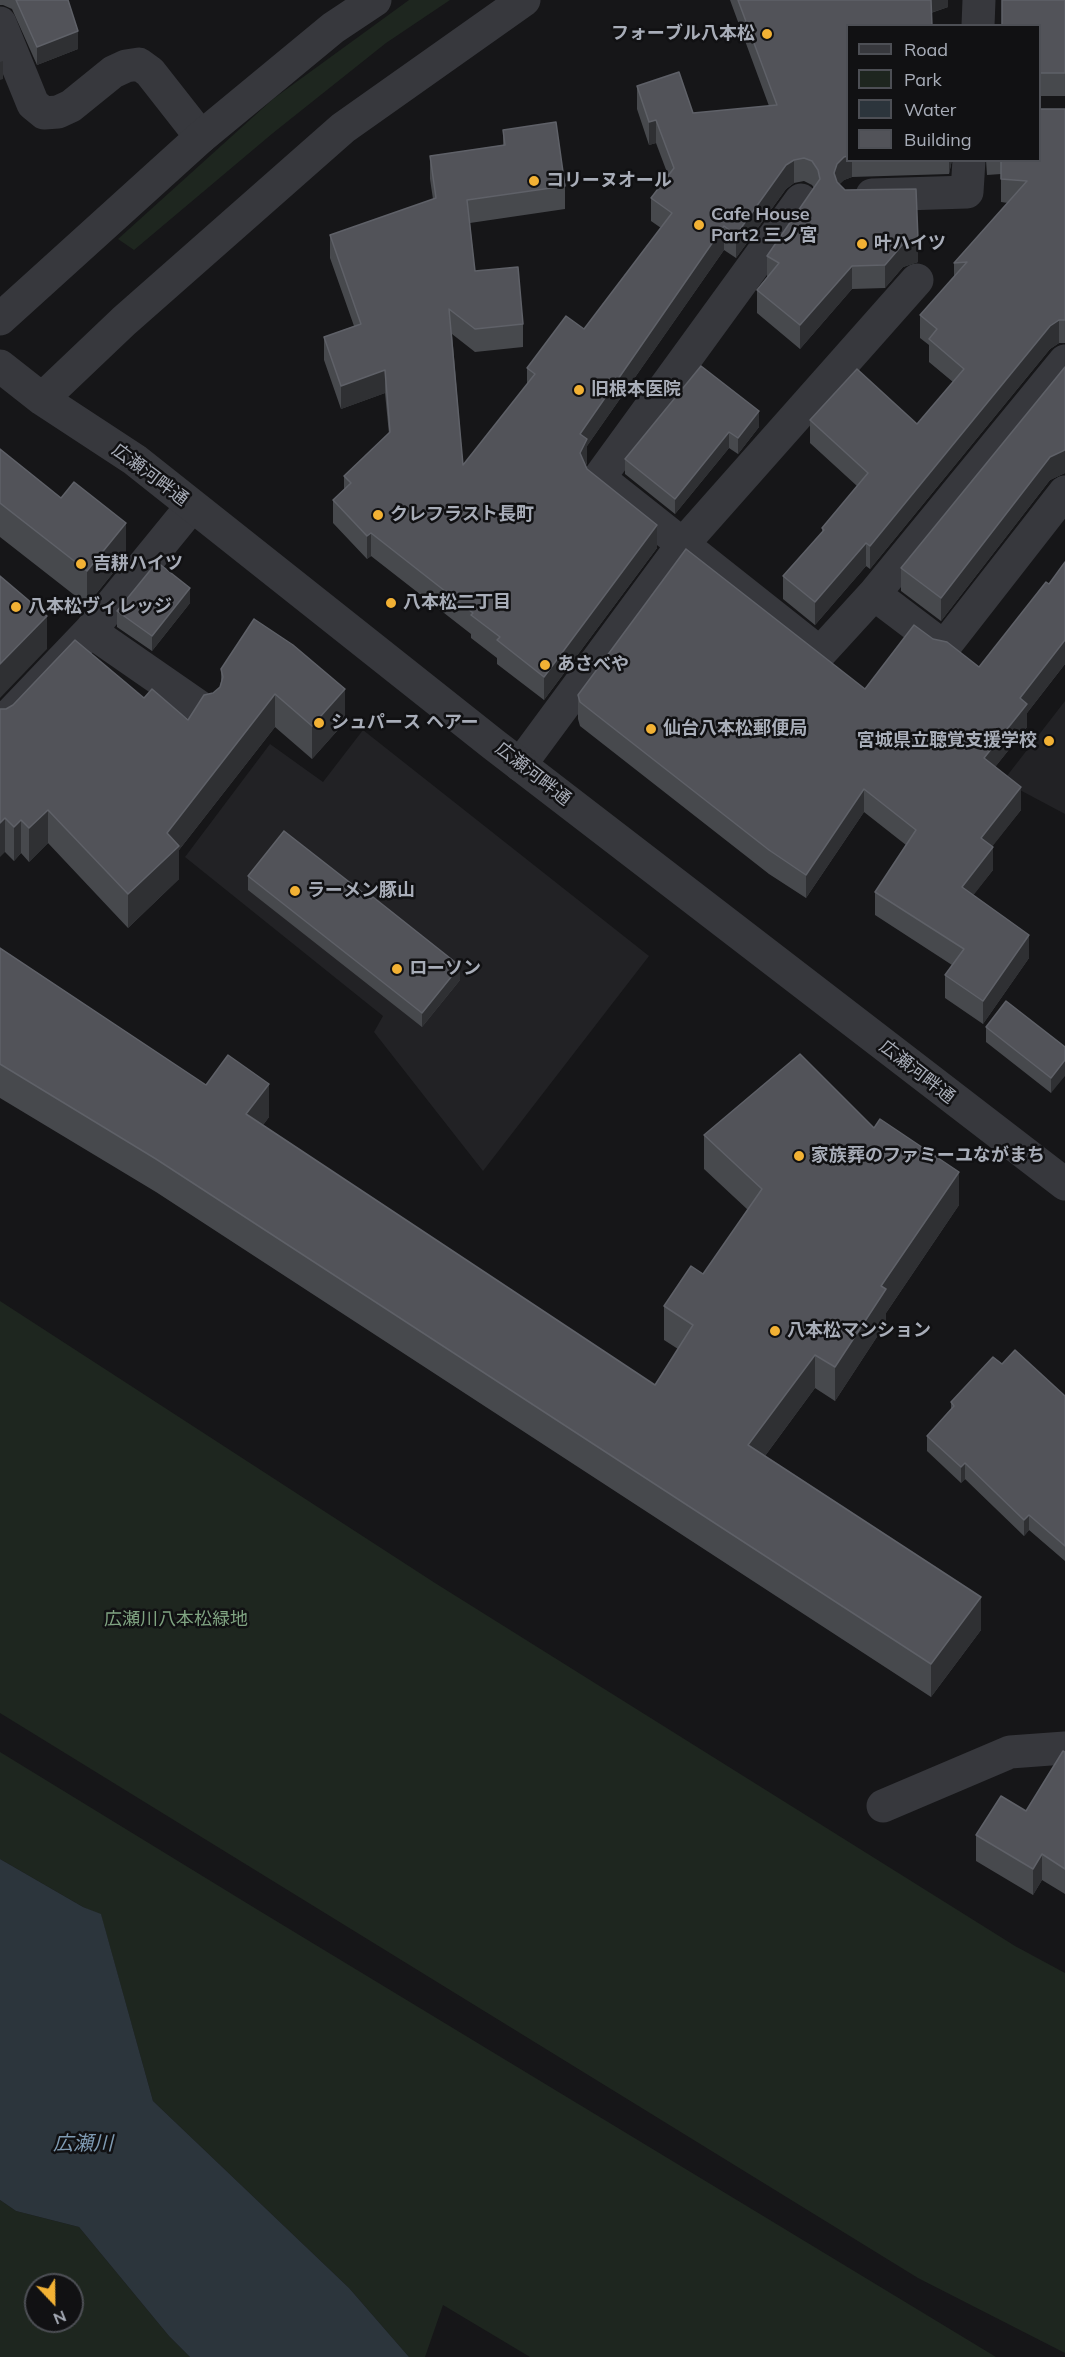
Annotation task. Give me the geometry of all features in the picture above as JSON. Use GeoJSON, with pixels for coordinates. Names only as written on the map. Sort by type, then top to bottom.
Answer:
{"type":"FeatureCollection","features":[{"type":"Feature","properties":{"kind":"street"},"geometry":{"type":"LineString","coordinates":[[0,319],[201,137],[333,28],[375,0]]}},
{"type":"Feature","properties":{"kind":"street"},"geometry":{"type":"LineString","coordinates":[[42,399],[124,321],[343,128],[524,0]]}},
{"type":"Feature","properties":{"kind":"street"},"geometry":{"type":"LineString","coordinates":[[978,24],[979,0]]}},
{"type":"Feature","properties":{"kind":"street"},"geometry":{"type":"LineString","coordinates":[[0,23],[33,104],[44,113],[58,112],[71,106],[112,72],[132,64],[139,64],[150,72],[201,137]]}},
{"type":"Feature","properties":{"kind":"street"},"geometry":{"type":"LineString","coordinates":[[853,196],[967,192],[969,162]]}},
{"type":"Feature","properties":{"kind":"street"},"geometry":{"type":"LineString","coordinates":[[801,200],[599,478],[820,653],[874,594],[1065,361]]}},
{"type":"Feature","properties":{"kind":"street"},"geometry":{"type":"LineString","coordinates":[[520,765],[683,544],[917,280]]}},
{"type":"Feature","properties":{"kind":"street","name":"広瀬河畔通"},"geometry":{"type":"LineString","coordinates":[[0,366],[42,399],[135,460],[520,765],[1065,1184]]}},
{"type":"Feature","properties":{"kind":"street"},"geometry":{"type":"LineString","coordinates":[[874,594],[944,647],[1065,492]]}},
{"type":"Feature","properties":{"kind":"street"},"geometry":{"type":"LineString","coordinates":[[0,724],[90,631],[192,506]]}},
{"type":"Feature","properties":{"kind":"street"},"geometry":{"type":"LineString","coordinates":[[90,631],[204,710]]}},
{"type":"Feature","properties":{"kind":"street"},"geometry":{"type":"LineString","coordinates":[[883,1806],[1010,1752],[1065,1748]]}},
{"type":"Feature","properties":{"kind":"shaded area","name":"宮城県立聴覚支援学校"},"geometry":{"type":"Polygon","coordinates":[[[1065,701],[1065,814],[1003,781],[1065,701]]]}},
{"type":"Feature","properties":{"kind":"shaded area"},"geometry":{"type":"Polygon","coordinates":[[[363,730],[649,956],[483,1171],[374,1032],[383,1016],[185,857],[270,744],[323,782],[363,730]]]}},
{"type":"Feature","properties":{"kind":"green space"},"geometry":{"type":"Polygon","coordinates":[[[409,0],[450,0],[386,43],[273,133],[134,250],[118,239],[273,99],[409,0]]]}},
{"type":"Feature","properties":{"kind":"green space","name":"広瀬川八本松緑地"},"geometry":{"type":"Polygon","coordinates":[[[0,1301],[435,1583],[1015,1946],[1065,1973],[1065,2353],[918,2278],[0,1713],[0,1301]]]}},
{"type":"Feature","properties":{"kind":"green space"},"geometry":{"type":"Polygon","coordinates":[[[0,1752],[996,2357],[530,2357],[443,2305],[425,2357],[409,2357],[349,2288],[153,2101],[101,1915],[0,1859],[0,1752]]]}},
{"type":"Feature","properties":{"kind":"green space"},"geometry":{"type":"Polygon","coordinates":[[[0,2200],[16,2211],[79,2227],[169,2336],[190,2357],[0,2357],[0,2200]]]}},
{"type":"Feature","properties":{"kind":"water","name":"広瀬川"},"geometry":{"type":"Polygon","coordinates":[[[0,1859],[83,1907],[101,1914],[153,2101],[349,2288],[409,2357],[190,2357],[169,2336],[79,2227],[16,2211],[0,2200],[0,1859]]]}},
{"type":"Feature","properties":{"kind":"building"},"geometry":{"type":"Polygon","coordinates":[[[16,0],[68,0],[78,31],[37,47],[16,0]]]}},
{"type":"Feature","properties":{"kind":"building"},"geometry":{"type":"Polygon","coordinates":[[[738,0],[931,0],[932,24],[846,24],[846,156],[837,164],[834,173],[837,182],[845,190],[916,189],[918,239],[903,244],[885,265],[852,266],[800,325],[757,290],[779,263],[767,256],[820,179],[818,170],[812,161],[804,158],[786,165],[736,235],[724,226],[580,434],[587,439],[580,453],[587,469],[657,525],[544,677],[497,640],[500,637],[471,615],[473,613],[371,533],[367,536],[333,500],[351,483],[344,476],[390,432],[385,370],[341,386],[324,337],[361,324],[330,235],[436,198],[430,156],[505,145],[503,130],[556,122],[565,186],[467,200],[475,271],[518,267],[523,324],[475,329],[449,309],[463,465],[535,374],[527,368],[566,316],[584,329],[672,213],[651,198],[674,168],[656,120],[649,122],[637,86],[679,72],[693,113],[777,105],[738,0]]]}},
{"type":"Feature","properties":{"kind":"building"},"geometry":{"type":"Polygon","coordinates":[[[1002,0],[1065,0],[1065,73],[1041,73],[1041,24],[1002,24],[1002,0]]]}},
{"type":"Feature","properties":{"kind":"building"},"geometry":{"type":"Polygon","coordinates":[[[1041,109],[1065,109],[1065,320],[1059,320],[1050,326],[870,546],[866,543],[815,602],[783,576],[824,530],[822,528],[868,473],[810,420],[857,369],[917,424],[964,369],[929,339],[937,329],[920,315],[967,262],[954,263],[1027,181],[1001,179],[1001,162],[1041,162],[1041,109]]]}},
{"type":"Feature","properties":{"kind":"building"},"geometry":{"type":"Polygon","coordinates":[[[701,366],[759,411],[738,438],[729,432],[675,499],[625,459],[701,366]]]}},
{"type":"Feature","properties":{"kind":"building"},"geometry":{"type":"Polygon","coordinates":[[[1065,367],[1065,450],[1050,457],[941,598],[901,568],[1065,367]]]}},
{"type":"Feature","properties":{"kind":"building"},"geometry":{"type":"Polygon","coordinates":[[[0,449],[61,498],[74,482],[126,523],[87,571],[0,503],[0,449]]]}},
{"type":"Feature","properties":{"kind":"building"},"geometry":{"type":"Polygon","coordinates":[[[686,549],[865,689],[914,625],[933,639],[947,642],[979,667],[1046,582],[1049,584],[1065,562],[1065,640],[1020,698],[1027,704],[984,758],[1021,787],[981,838],[993,847],[962,887],[1029,935],[983,1001],[945,975],[964,949],[875,892],[916,830],[864,789],[806,875],[769,850],[580,702],[578,695],[686,549]]]}},
{"type":"Feature","properties":{"kind":"building"},"geometry":{"type":"Polygon","coordinates":[[[157,562],[190,588],[152,636],[117,611],[157,562]]]}},
{"type":"Feature","properties":{"kind":"building"},"geometry":{"type":"Polygon","coordinates":[[[0,576],[47,616],[0,664],[0,576]]]}},
{"type":"Feature","properties":{"kind":"building"},"geometry":{"type":"Polygon","coordinates":[[[254,619],[293,645],[345,689],[312,726],[275,694],[167,833],[179,846],[128,894],[48,810],[29,828],[21,820],[14,827],[5,818],[0,823],[0,709],[13,705],[75,640],[144,698],[152,689],[188,720],[204,695],[213,693],[220,687],[223,677],[221,669],[254,619]]]}},
{"type":"Feature","properties":{"kind":"building"},"geometry":{"type":"Polygon","coordinates":[[[284,831],[460,966],[422,1013],[248,876],[284,831]]]}},
{"type":"Feature","properties":{"kind":"building","name":"八本松マンション"},"geometry":{"type":"Polygon","coordinates":[[[0,948],[206,1085],[228,1055],[269,1084],[246,1114],[655,1385],[693,1325],[664,1306],[691,1266],[703,1274],[762,1189],[704,1135],[800,1054],[874,1128],[880,1119],[959,1172],[881,1286],[886,1289],[835,1367],[815,1355],[748,1445],[981,1597],[931,1664],[156,1159],[0,1064],[0,948]]]}},
{"type":"Feature","properties":{"kind":"building"},"geometry":{"type":"Polygon","coordinates":[[[1006,1001],[1065,1047],[1065,1060],[1051,1078],[986,1027],[1006,1001]]]}},
{"type":"Feature","properties":{"kind":"building"},"geometry":{"type":"Polygon","coordinates":[[[1015,1350],[1065,1396],[1065,1546],[1029,1515],[1024,1520],[965,1463],[961,1467],[927,1436],[954,1406],[951,1402],[993,1357],[1002,1364],[1015,1350]]]}},
{"type":"Feature","properties":{"kind":"building"},"geometry":{"type":"Polygon","coordinates":[[[1063,1751],[1065,1752],[1065,1869],[1042,1854],[1033,1869],[976,1835],[1001,1796],[1026,1811],[1063,1751]]]}},
{"type":"Feature","properties":{"kind":"place","name":"フォーブル八本松"},"geometry":{"type":"Point","coordinates":[767,34]}},
{"type":"Feature","properties":{"kind":"place","name":"コリーヌオール"},"geometry":{"type":"Point","coordinates":[534,181]}},
{"type":"Feature","properties":{"kind":"place","name":"Cafe House Part2 三ノ宮"},"geometry":{"type":"Point","coordinates":[699,225]}},
{"type":"Feature","properties":{"kind":"place","name":"叶ハイツ"},"geometry":{"type":"Point","coordinates":[862,244]}},
{"type":"Feature","properties":{"kind":"place","name":"旧根本医院"},"geometry":{"type":"Point","coordinates":[579,390]}},
{"type":"Feature","properties":{"kind":"place","name":"クレフラスト長町"},"geometry":{"type":"Point","coordinates":[378,515]}},
{"type":"Feature","properties":{"kind":"place","name":"吉耕ハイツ"},"geometry":{"type":"Point","coordinates":[81,564]}},
{"type":"Feature","properties":{"kind":"place","name":"八本松二丁目"},"geometry":{"type":"Point","coordinates":[391,603]}},
{"type":"Feature","properties":{"kind":"place","name":"八本松ヴィレッジ"},"geometry":{"type":"Point","coordinates":[16,607]}},
{"type":"Feature","properties":{"kind":"place","name":"あさべや"},"geometry":{"type":"Point","coordinates":[545,665]}},
{"type":"Feature","properties":{"kind":"place","name":"シュパース ヘアー"},"geometry":{"type":"Point","coordinates":[319,723]}},
{"type":"Feature","properties":{"kind":"place","name":"仙台八本松郵便局"},"geometry":{"type":"Point","coordinates":[651,729]}},
{"type":"Feature","properties":{"kind":"place","name":"宮城県立聴覚支援学校"},"geometry":{"type":"Point","coordinates":[1049,741]}},
{"type":"Feature","properties":{"kind":"place","name":"ラーメン豚山"},"geometry":{"type":"Point","coordinates":[295,891]}},
{"type":"Feature","properties":{"kind":"place","name":"ローソン"},"geometry":{"type":"Point","coordinates":[397,969]}},
{"type":"Feature","properties":{"kind":"place","name":"家族葬のファミーユながまち"},"geometry":{"type":"Point","coordinates":[799,1156]}},
{"type":"Feature","properties":{"kind":"place","name":"八本松マンション"},"geometry":{"type":"Point","coordinates":[775,1331]}}]}
